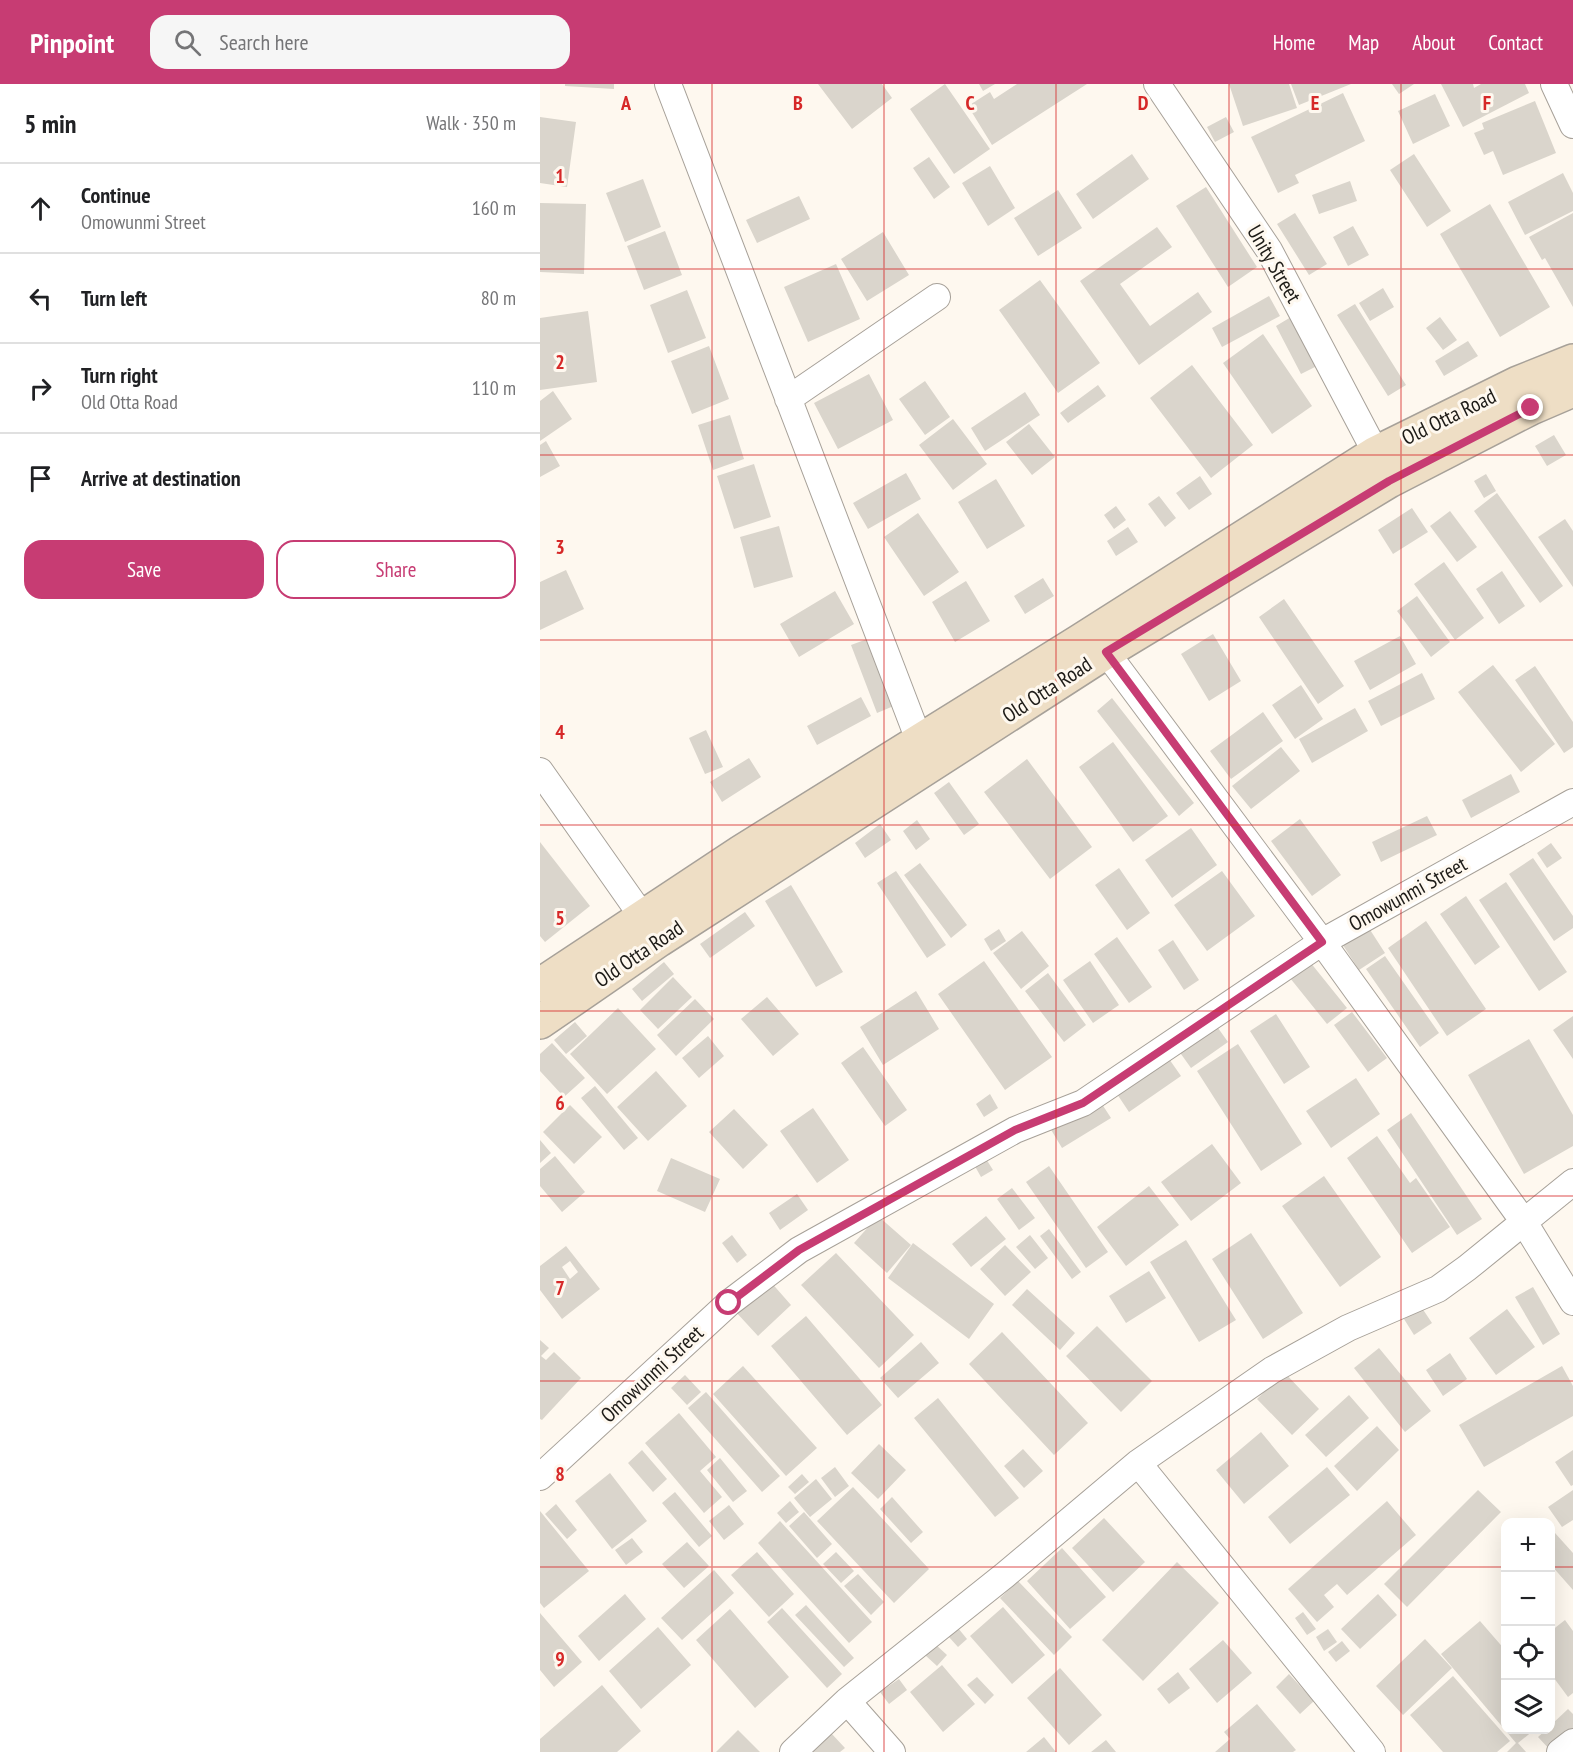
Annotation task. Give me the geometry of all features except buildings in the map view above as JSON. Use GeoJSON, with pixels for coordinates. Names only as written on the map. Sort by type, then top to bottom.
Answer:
{"type":"FeatureCollection","features":[{"type":"Feature","properties":{"kind":"street"},"geometry":{"type":"LineString","coordinates":[[669,84],[919,740]]}},
{"type":"Feature","properties":{"kind":"street","name":"Unity Street"},"geometry":{"type":"LineString","coordinates":[[1156,84],[1269,250],[1376,453]]}},
{"type":"Feature","properties":{"kind":"street"},"geometry":{"type":"LineString","coordinates":[[1554,84],[1573,125]]}},
{"type":"Feature","properties":{"kind":"street"},"geometry":{"type":"LineString","coordinates":[[788,399],[937,297]]}},
{"type":"Feature","properties":{"kind":"street","name":"Old Otta Road"},"geometry":{"type":"LineString","coordinates":[[540,985],[642,916],[1376,453],[1518,383],[1573,360]]}},
{"type":"Feature","properties":{"kind":"street","name":"Old Otta Road"},"geometry":{"type":"LineString","coordinates":[[540,1022],[659,940],[1106,652],[1389,481],[1531,408],[1573,390]]}},
{"type":"Feature","properties":{"kind":"street"},"geometry":{"type":"LineString","coordinates":[[1106,652],[1322,942],[1524,1222],[1573,1302]]}},
{"type":"Feature","properties":{"kind":"street"},"geometry":{"type":"LineString","coordinates":[[540,771],[642,916]]}},
{"type":"Feature","properties":{"kind":"street","name":"Omowunmi Street"},"geometry":{"type":"LineString","coordinates":[[540,1478],[729,1303],[799,1250],[1015,1130],[1083,1103],[1322,942],[1573,802]]}},
{"type":"Feature","properties":{"kind":"street"},"geometry":{"type":"LineString","coordinates":[[793,1752],[847,1701],[1005,1575],[1138,1463],[1272,1370],[1348,1328],[1438,1289],[1573,1182]]}},
{"type":"Feature","properties":{"kind":"street"},"geometry":{"type":"LineString","coordinates":[[1138,1463],[1372,1752]]}},
{"type":"Feature","properties":{"kind":"street"},"geometry":{"type":"LineString","coordinates":[[847,1701],[892,1752]]}},
{"type":"Feature","properties":{"kind":"street"},"geometry":{"type":"LineString","coordinates":[[1560,1752],[1573,1742]]}},
{"type":"Feature","properties":{"kind":"route"},"geometry":{"type":"LineString","coordinates":[[729,1303],[799,1250],[1015,1130],[1083,1103],[1322,942],[1106,652],[1389,481],[1531,408]]}}]}
